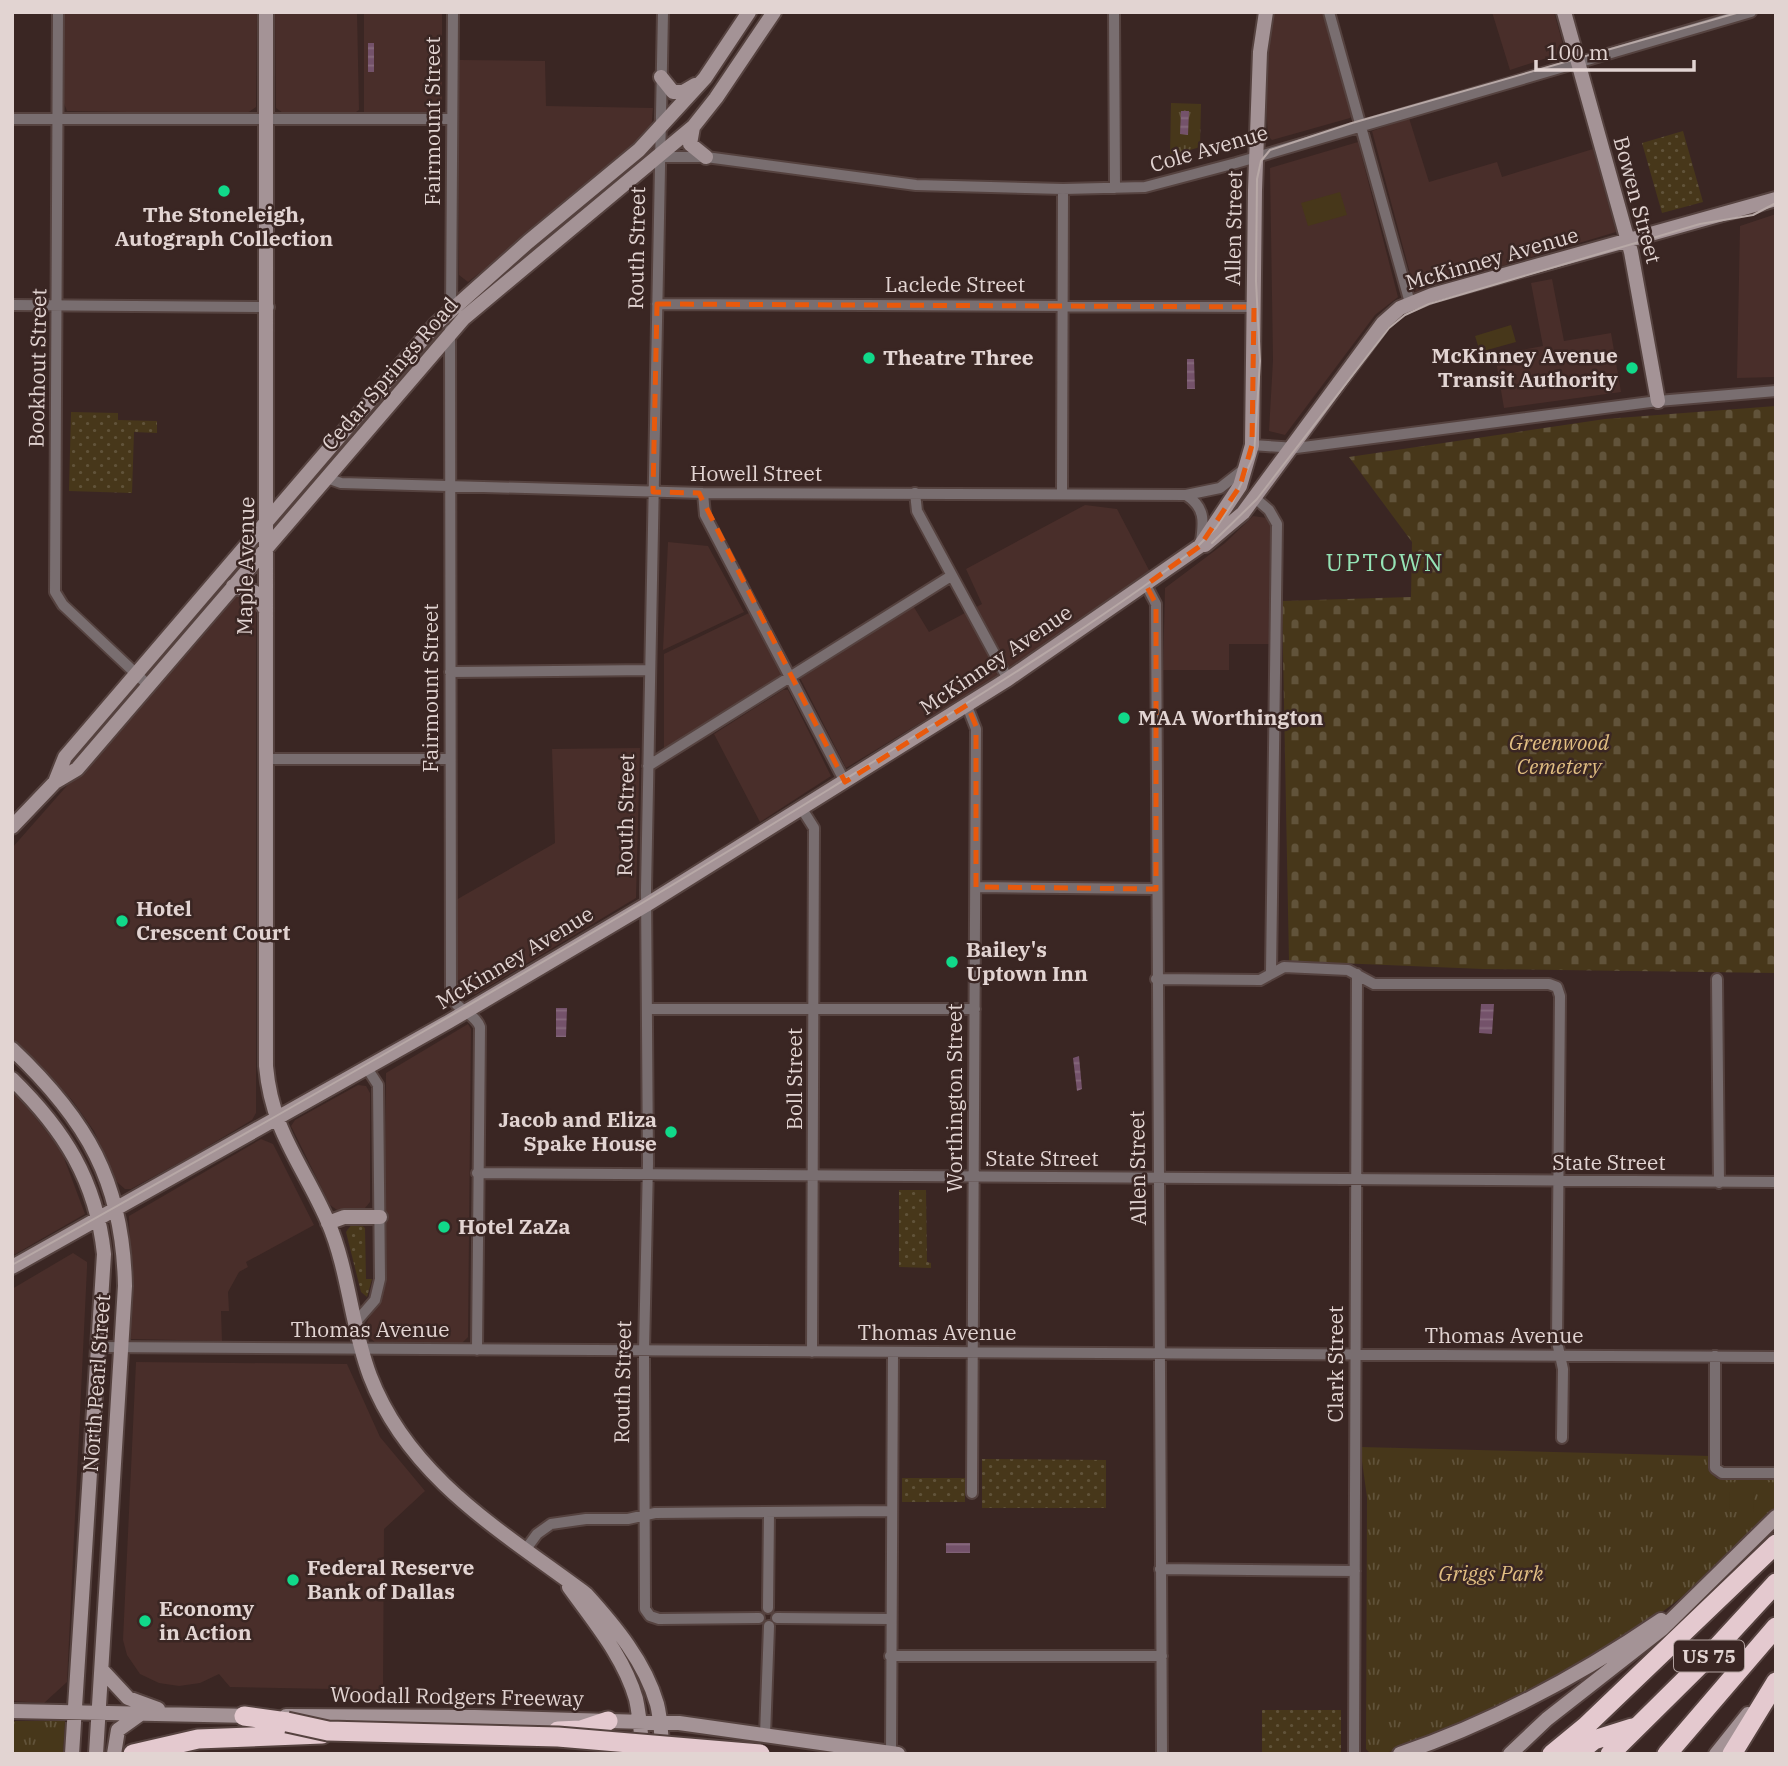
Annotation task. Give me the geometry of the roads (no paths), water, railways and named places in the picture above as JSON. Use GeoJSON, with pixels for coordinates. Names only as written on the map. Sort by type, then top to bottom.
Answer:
{"type":"FeatureCollection","features":[{"type":"Feature","properties":{"kind":"highway"},"geometry":{"type":"LineString","coordinates":[[1552,1754],[1586,1726],[1776,1544]]}},
{"type":"Feature","properties":{"kind":"highway","name":"US 75"},"geometry":{"type":"LineString","coordinates":[[1610,1754],[1713,1651],[1776,1583]]}},
{"type":"Feature","properties":{"kind":"highway","name":"US 75"},"geometry":{"type":"LineString","coordinates":[[1667,1754],[1776,1627]]}},
{"type":"Feature","properties":{"kind":"highway"},"geometry":{"type":"LineString","coordinates":[[1660,1754],[1729,1681]]}},
{"type":"Feature","properties":{"kind":"highway"},"geometry":{"type":"LineString","coordinates":[[1732,1754],[1776,1681]]}},
{"type":"Feature","properties":{"kind":"highway"},"geometry":{"type":"LineString","coordinates":[[244,1716],[328,1731],[763,1744]]}},
{"type":"Feature","properties":{"kind":"highway"},"geometry":{"type":"LineString","coordinates":[[581,1730],[608,1721]]}},
{"type":"Feature","properties":{"kind":"highway"},"geometry":{"type":"LineString","coordinates":[[1577,1754],[1594,1740],[1638,1726]]}},
{"type":"Feature","properties":{"kind":"highway"},"geometry":{"type":"LineString","coordinates":[[134,1754],[198,1738],[251,1735],[581,1730],[600,1732],[612,1739],[620,1754]]}},
{"type":"Feature","properties":{"kind":"main road","name":"Maple Avenue"},"geometry":{"type":"LineString","coordinates":[[266,12],[269,307],[265,759],[266,1066],[275,1120],[328,1223],[342,1262],[361,1349],[382,1403],[417,1458],[457,1498],[586,1594],[626,1642],[658,1705],[659,1722]]}},
{"type":"Feature","properties":{"kind":"main road","name":"Cedar Springs Road"},"geometry":{"type":"LineString","coordinates":[[55,782],[65,757],[451,308],[617,170],[660,129],[705,78],[748,12]]}},
{"type":"Feature","properties":{"kind":"main road","name":"Cedar Springs Road"},"geometry":{"type":"LineString","coordinates":[[12,827],[55,782],[77,769],[464,318],[693,127],[716,99],[774,12]]}},
{"type":"Feature","properties":{"kind":"main road","name":"Allen Street"},"geometry":{"type":"LineString","coordinates":[[1252,445],[1259,52],[1266,12]]}},
{"type":"Feature","properties":{"kind":"main road","name":"Bowen Street"},"geometry":{"type":"LineString","coordinates":[[1564,12],[1628,242],[1658,401]]}},
{"type":"Feature","properties":{"kind":"main road"},"geometry":{"type":"LineString","coordinates":[[661,76],[670,90],[680,93],[705,78]]}},
{"type":"Feature","properties":{"kind":"main road"},"geometry":{"type":"LineString","coordinates":[[693,127],[690,144],[706,157]]}},
{"type":"Feature","properties":{"kind":"main road","name":"McKinney Avenue"},"geometry":{"type":"LineString","coordinates":[[12,1268],[465,1012],[646,905],[967,706],[1200,546],[1223,533],[1255,498],[1383,323],[1410,303],[1776,199]]}},
{"type":"Feature","properties":{"kind":"main road","name":"McKinney Avenue"},"geometry":{"type":"LineString","coordinates":[[1200,546],[1227,509],[1247,467],[1252,445]]}},
{"type":"Feature","properties":{"kind":"main road"},"geometry":{"type":"LineString","coordinates":[[233,586],[254,592],[266,611]]}},
{"type":"Feature","properties":{"kind":"main road"},"geometry":{"type":"LineString","coordinates":[[157,650],[169,661]]}},
{"type":"Feature","properties":{"kind":"main road","name":"North Pearl Street"},"geometry":{"type":"LineString","coordinates":[[12,1049],[54,1090],[78,1121],[103,1166],[116,1209],[124,1271],[96,1754]]}},
{"type":"Feature","properties":{"kind":"main road","name":"North Pearl Street"},"geometry":{"type":"LineString","coordinates":[[12,1079],[42,1110],[72,1150],[86,1181],[98,1220],[104,1264],[72,1754]]}},
{"type":"Feature","properties":{"kind":"main road"},"geometry":{"type":"LineString","coordinates":[[328,1223],[344,1217],[380,1217]]}},
{"type":"Feature","properties":{"kind":"main road"},"geometry":{"type":"LineString","coordinates":[[1510,1754],[1547,1719],[1629,1658],[1702,1591],[1776,1517]]}},
{"type":"Feature","properties":{"kind":"main road"},"geometry":{"type":"LineString","coordinates":[[560,1574],[618,1657],[635,1698],[643,1754]]}},
{"type":"Feature","properties":{"kind":"main road"},"geometry":{"type":"LineString","coordinates":[[1400,1754],[1477,1726],[1537,1696],[1621,1647],[1702,1591]]}},
{"type":"Feature","properties":{"kind":"main road"},"geometry":{"type":"LineString","coordinates":[[102,1670],[128,1698],[172,1715]]}},
{"type":"Feature","properties":{"kind":"main road"},"geometry":{"type":"LineString","coordinates":[[1716,1754],[1776,1681]]}},
{"type":"Feature","properties":{"kind":"main road","name":"Woodall Rodgers Freeway"},"geometry":{"type":"LineString","coordinates":[[12,1712],[374,1715],[639,1721],[720,1728],[763,1744],[895,1753]]}},
{"type":"Feature","properties":{"kind":"main road"},"geometry":{"type":"LineString","coordinates":[[114,1754],[118,1730],[141,1715]]}},
{"type":"Feature","properties":{"kind":"main road"},"geometry":{"type":"LineString","coordinates":[[659,1722],[663,1754]]}},
{"type":"Feature","properties":{"kind":"main road"},"geometry":{"type":"LineString","coordinates":[[689,1754],[699,1738],[720,1728]]}},
{"type":"Feature","properties":{"kind":"street","name":"Bookhout Street"},"geometry":{"type":"LineString","coordinates":[[58,12],[55,592],[63,605],[148,685]]}},
{"type":"Feature","properties":{"kind":"street","name":"Fairmount Street"},"geometry":{"type":"LineString","coordinates":[[453,12],[449,759],[451,996],[454,1004],[478,1021],[480,1027],[477,1350]]}},
{"type":"Feature","properties":{"kind":"street","name":"Routh Street"},"geometry":{"type":"LineString","coordinates":[[663,12],[646,905],[648,1174],[644,1351],[645,1609],[650,1616],[659,1619],[759,1618]]}},
{"type":"Feature","properties":{"kind":"street"},"geometry":{"type":"LineString","coordinates":[[1114,12],[1115,188]]}},
{"type":"Feature","properties":{"kind":"street"},"geometry":{"type":"LineString","coordinates":[[1329,12],[1410,303]]}},
{"type":"Feature","properties":{"kind":"street","name":"Cole Avenue"},"geometry":{"type":"LineString","coordinates":[[660,157],[706,157],[886,182],[1063,188],[1144,187],[1256,157],[1751,12]]}},
{"type":"Feature","properties":{"kind":"street"},"geometry":{"type":"LineString","coordinates":[[12,119],[452,119]]}},
{"type":"Feature","properties":{"kind":"street"},"geometry":{"type":"LineString","coordinates":[[1062,494],[1063,188]]}},
{"type":"Feature","properties":{"kind":"street","name":"Laclede Street"},"geometry":{"type":"LineString","coordinates":[[657,303],[1254,307]]}},
{"type":"Feature","properties":{"kind":"street"},"geometry":{"type":"LineString","coordinates":[[12,305],[269,307]]}},
{"type":"Feature","properties":{"kind":"street"},"geometry":{"type":"LineString","coordinates":[[1252,445],[1293,448],[1658,401],[1776,391]]}},
{"type":"Feature","properties":{"kind":"street","name":"Howell Street"},"geometry":{"type":"LineString","coordinates":[[327,478],[341,483],[703,493],[1186,495],[1229,484],[1247,467]]}},
{"type":"Feature","properties":{"kind":"street"},"geometry":{"type":"LineString","coordinates":[[703,493],[705,515],[845,782]]}},
{"type":"Feature","properties":{"kind":"street"},"geometry":{"type":"LineString","coordinates":[[915,493],[917,511],[1008,679]]}},
{"type":"Feature","properties":{"kind":"street"},"geometry":{"type":"LineString","coordinates":[[1186,495],[1200,508],[1204,518],[1200,546]]}},
{"type":"Feature","properties":{"kind":"street"},"geometry":{"type":"LineString","coordinates":[[1255,498],[1269,510],[1277,524],[1271,972]]}},
{"type":"Feature","properties":{"kind":"street"},"geometry":{"type":"LineString","coordinates":[[648,766],[951,576]]}},
{"type":"Feature","properties":{"kind":"street","name":"Allen Street"},"geometry":{"type":"LineString","coordinates":[[1146,585],[1156,604],[1162,1754]]}},
{"type":"Feature","properties":{"kind":"street"},"geometry":{"type":"LineString","coordinates":[[450,672],[650,670]]}},
{"type":"Feature","properties":{"kind":"street","name":"Worthington Street"},"geometry":{"type":"LineString","coordinates":[[967,706],[976,729],[972,1493]]}},
{"type":"Feature","properties":{"kind":"street"},"geometry":{"type":"LineString","coordinates":[[265,759],[449,759]]}},
{"type":"Feature","properties":{"kind":"street","name":"Boll Street"},"geometry":{"type":"LineString","coordinates":[[802,808],[814,828],[812,1352]]}},
{"type":"Feature","properties":{"kind":"street"},"geometry":{"type":"LineString","coordinates":[[976,887],[1156,889]]}},
{"type":"Feature","properties":{"kind":"street"},"geometry":{"type":"LineString","coordinates":[[1156,979],[1259,979],[1284,967],[1343,969],[1374,984],[1549,984],[1557,987],[1560,996],[1557,1342],[1563,1368],[1562,1438]]}},
{"type":"Feature","properties":{"kind":"street","name":"Clark Street"},"geometry":{"type":"LineString","coordinates":[[1354,1754],[1357,974]]}},
{"type":"Feature","properties":{"kind":"street"},"geometry":{"type":"LineString","coordinates":[[1717,979],[1719,1183]]}},
{"type":"Feature","properties":{"kind":"street"},"geometry":{"type":"LineString","coordinates":[[648,1009],[975,1009]]}},
{"type":"Feature","properties":{"kind":"street"},"geometry":{"type":"LineString","coordinates":[[355,1323],[379,1289],[378,1085],[367,1068]]}},
{"type":"Feature","properties":{"kind":"street","name":"State Street"},"geometry":{"type":"LineString","coordinates":[[477,1173],[1776,1182]]}},
{"type":"Feature","properties":{"kind":"street","name":"Thomas Avenue"},"geometry":{"type":"LineString","coordinates":[[97,1347],[1776,1357]]}},
{"type":"Feature","properties":{"kind":"street"},"geometry":{"type":"LineString","coordinates":[[893,1352],[890,1656],[895,1753]]}},
{"type":"Feature","properties":{"kind":"street"},"geometry":{"type":"LineString","coordinates":[[1715,1356],[1713,1461],[1717,1470],[1776,1473]]}},
{"type":"Feature","properties":{"kind":"street"},"geometry":{"type":"LineString","coordinates":[[526,1549],[537,1534],[551,1524],[655,1513],[891,1511]]}},
{"type":"Feature","properties":{"kind":"street"},"geometry":{"type":"LineString","coordinates":[[768,1608],[769,1513]]}},
{"type":"Feature","properties":{"kind":"street"},"geometry":{"type":"LineString","coordinates":[[1160,1569],[1355,1571]]}},
{"type":"Feature","properties":{"kind":"street"},"geometry":{"type":"LineString","coordinates":[[769,1626],[761,1623],[760,1612],[768,1608],[775,1611],[778,1618]]}},
{"type":"Feature","properties":{"kind":"street"},"geometry":{"type":"LineString","coordinates":[[763,1744],[769,1626],[778,1618],[890,1619]]}},
{"type":"Feature","properties":{"kind":"street"},"geometry":{"type":"LineString","coordinates":[[890,1656],[1162,1656]]}},
{"type":"Feature","properties":{"kind":"tram line"},"geometry":{"type":"LineString","coordinates":[[12,1265],[423,1032],[727,852],[1013,674],[1194,550],[1216,528],[1232,504],[1254,455],[1260,361],[1256,281],[1257,179],[1261,161],[1270,150],[1352,123],[1740,12]]}},
{"type":"Feature","properties":{"kind":"tram line"},"geometry":{"type":"LineString","coordinates":[[1212,543],[1257,499],[1389,328],[1405,315],[1429,304],[1700,224],[1753,215],[1776,203]]}},
{"type":"Feature","properties":{"kind":"place","name":"The Stoneleigh, Autograph Collection"},"geometry":{"type":"Point","coordinates":[224,191]}},
{"type":"Feature","properties":{"kind":"place","name":"Theatre Three"},"geometry":{"type":"Point","coordinates":[869,358]}},
{"type":"Feature","properties":{"kind":"place","name":"McKinney Avenue Transit Authority"},"geometry":{"type":"Point","coordinates":[1632,368]}},
{"type":"Feature","properties":{"kind":"place","name":"MAA Worthington"},"geometry":{"type":"Point","coordinates":[1124,718]}},
{"type":"Feature","properties":{"kind":"place","name":"Hotel Crescent Court"},"geometry":{"type":"Point","coordinates":[122,921]}},
{"type":"Feature","properties":{"kind":"place","name":"Bailey's Uptown Inn"},"geometry":{"type":"Point","coordinates":[952,962]}},
{"type":"Feature","properties":{"kind":"place","name":"Jacob and Eliza Spake House"},"geometry":{"type":"Point","coordinates":[671,1132]}},
{"type":"Feature","properties":{"kind":"place","name":"Hotel ZaZa"},"geometry":{"type":"Point","coordinates":[444,1227]}},
{"type":"Feature","properties":{"kind":"place","name":"Federal Reserve Bank of Dallas"},"geometry":{"type":"Point","coordinates":[293,1580]}},
{"type":"Feature","properties":{"kind":"place","name":"Economy in Action"},"geometry":{"type":"Point","coordinates":[145,1621]}},
{"type":"Feature","properties":{"kind":"district","name":"UPTOWN"},"geometry":{"type":"Point","coordinates":[1385,563]}},
{"type":"Feature","properties":{"kind":"park label","name":"Greenwood Cemetery"},"geometry":{"type":"Point","coordinates":[1559,755]}},
{"type":"Feature","properties":{"kind":"park label","name":"Griggs Park"},"geometry":{"type":"Point","coordinates":[1491,1574]}}]}
